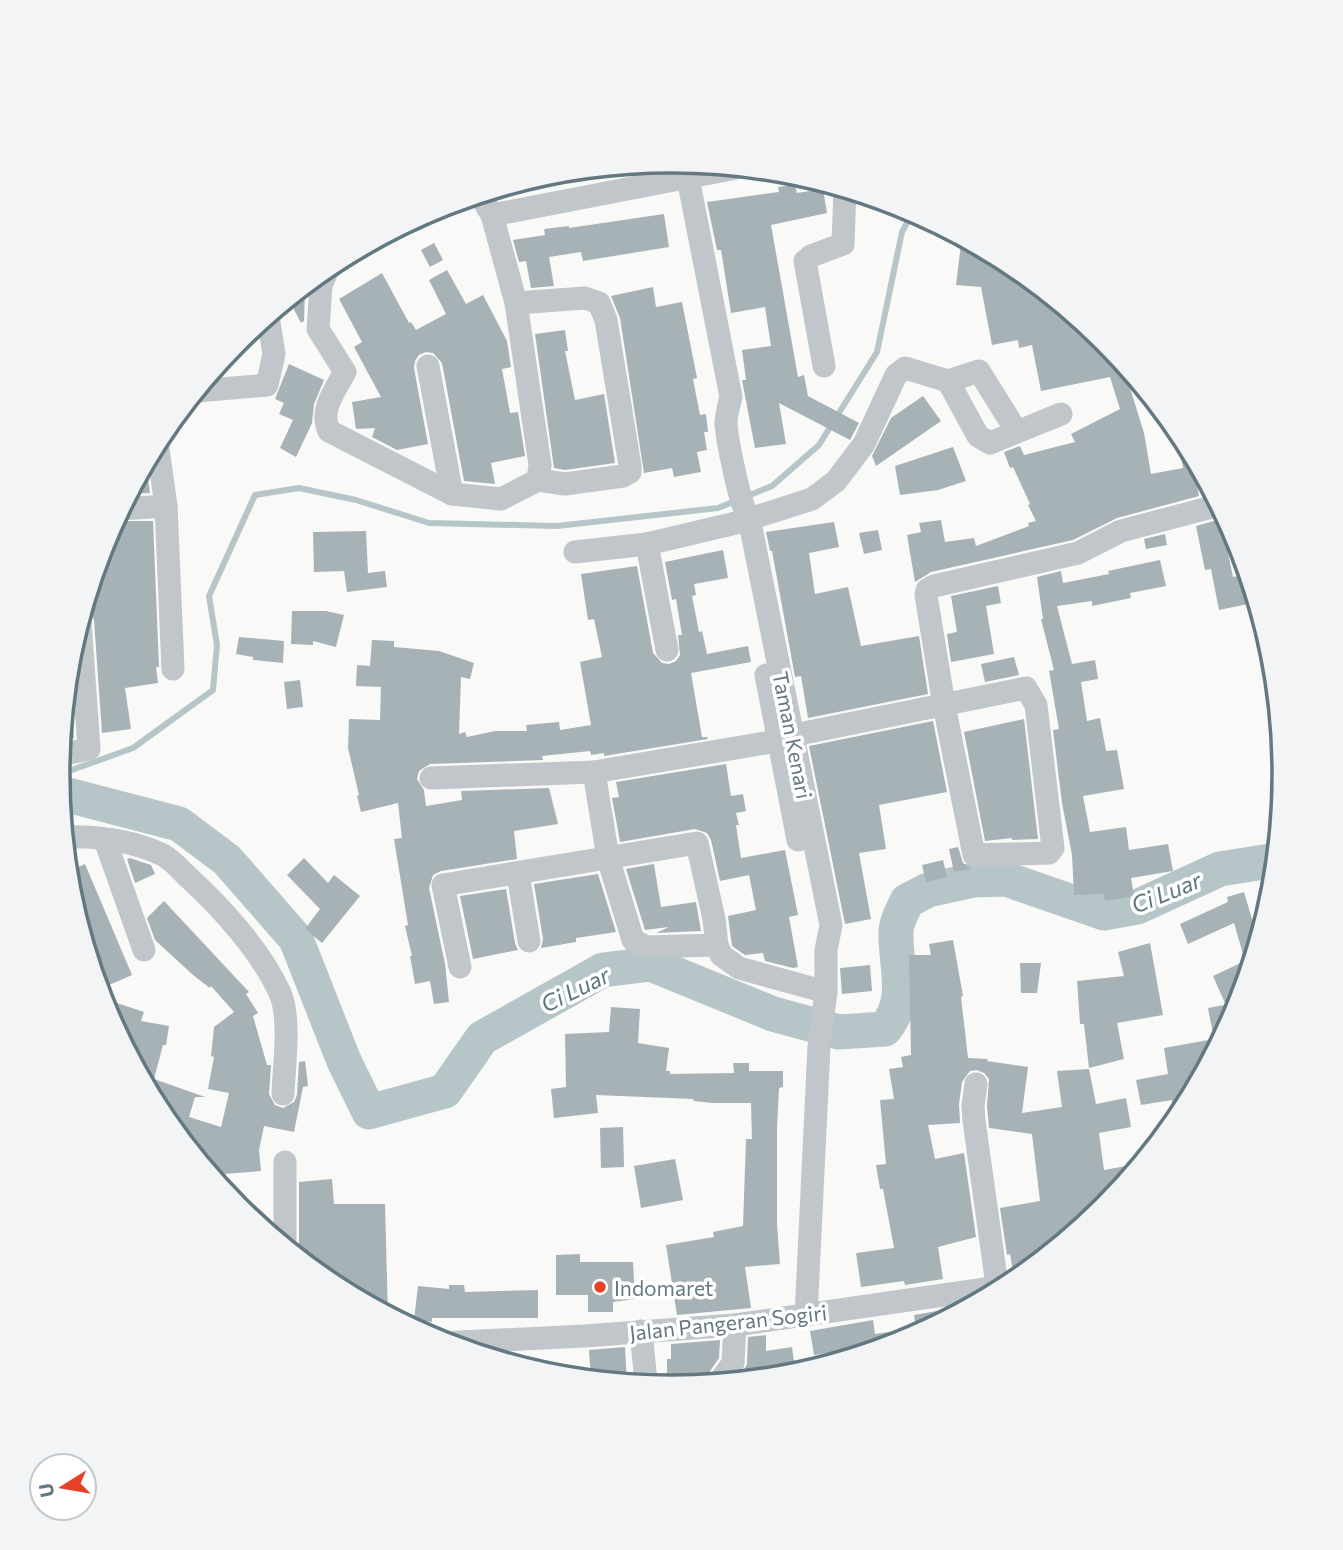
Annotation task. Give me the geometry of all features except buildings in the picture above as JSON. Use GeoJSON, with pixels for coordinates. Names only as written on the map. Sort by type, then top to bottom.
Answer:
{"type":"FeatureCollection","features":[{"type":"Feature","properties":{"kind":"street"},"geometry":{"type":"LineString","coordinates":[[492,215],[683,174]]}},
{"type":"Feature","properties":{"kind":"street","name":"Taman Kenari"},"geometry":{"type":"LineString","coordinates":[[685,174],[718,404],[726,422],[785,738],[831,925],[826,950],[825,1002],[819,1047],[806,1317]]}},
{"type":"Feature","properties":{"kind":"street"},"geometry":{"type":"LineString","coordinates":[[824,366],[805,261],[811,256],[843,244],[845,199]]}},
{"type":"Feature","properties":{"kind":"street"},"geometry":{"type":"LineString","coordinates":[[485,203],[492,215],[516,303],[540,465],[538,480]]}},
{"type":"Feature","properties":{"kind":"street"},"geometry":{"type":"LineString","coordinates":[[321,287],[318,329],[345,372],[327,408],[324,422],[329,431],[452,494],[501,499],[538,480],[565,484],[624,476],[630,472],[630,466],[606,320],[599,303],[585,298],[516,303]]}},
{"type":"Feature","properties":{"kind":"street"},"geometry":{"type":"LineString","coordinates":[[209,390],[267,385],[274,354],[270,328]]}},
{"type":"Feature","properties":{"kind":"street"},"geometry":{"type":"LineString","coordinates":[[428,366],[452,494]]}},
{"type":"Feature","properties":{"kind":"street"},"geometry":{"type":"LineString","coordinates":[[575,552],[648,544],[812,499],[836,481],[864,444],[896,375],[905,368],[948,382],[979,371],[1017,432]]}},
{"type":"Feature","properties":{"kind":"street"},"geometry":{"type":"LineString","coordinates":[[948,382],[978,436],[990,443],[1061,414]]}},
{"type":"Feature","properties":{"kind":"street"},"geometry":{"type":"LineString","coordinates":[[160,460],[166,506],[173,669]]}},
{"type":"Feature","properties":{"kind":"street"},"geometry":{"type":"LineString","coordinates":[[132,508],[166,506]]}},
{"type":"Feature","properties":{"kind":"street"},"geometry":{"type":"LineString","coordinates":[[431,778],[594,772],[785,738],[944,705],[1026,688],[1036,705],[1053,848],[1044,855],[974,855],[944,705],[926,595],[929,588],[1078,553],[1121,531],[1210,508]]}},
{"type":"Feature","properties":{"kind":"street"},"geometry":{"type":"LineString","coordinates":[[648,544],[667,650]]}},
{"type":"Feature","properties":{"kind":"street"},"geometry":{"type":"LineString","coordinates":[[71,753],[89,749],[82,656]]}},
{"type":"Feature","properties":{"kind":"street"},"geometry":{"type":"LineString","coordinates":[[594,772],[608,857],[633,940],[646,947],[717,946]]}},
{"type":"Feature","properties":{"kind":"street"},"geometry":{"type":"LineString","coordinates":[[73,838],[134,844],[166,856],[213,900],[252,947],[281,995],[286,1033],[282,1094]]}},
{"type":"Feature","properties":{"kind":"street"},"geometry":{"type":"LineString","coordinates":[[105,840],[144,950]]}},
{"type":"Feature","properties":{"kind":"street"},"geometry":{"type":"LineString","coordinates":[[460,967],[443,885],[697,843],[721,955],[739,968],[825,1002]]}},
{"type":"Feature","properties":{"kind":"street"},"geometry":{"type":"LineString","coordinates":[[519,874],[529,940]]}},
{"type":"Feature","properties":{"kind":"street"},"geometry":{"type":"LineString","coordinates":[[976,1084],[974,1121],[1003,1277]]}},
{"type":"Feature","properties":{"kind":"street"},"geometry":{"type":"LineString","coordinates":[[285,1162],[285,1235]]}},
{"type":"Feature","properties":{"kind":"street","name":"Jalan Pangeran Sogiri"},"geometry":{"type":"LineString","coordinates":[[468,1341],[735,1325],[806,1317],[984,1288]]}},
{"type":"Feature","properties":{"kind":"street"},"geometry":{"type":"LineString","coordinates":[[725,1374],[733,1363],[735,1325]]}},
{"type":"Feature","properties":{"kind":"street"},"geometry":{"type":"LineString","coordinates":[[641,1331],[645,1375]]}},
{"type":"Feature","properties":{"kind":"waterway"},"geometry":{"type":"LineString","coordinates":[[70,771],[133,748],[213,690],[217,645],[209,596],[255,495],[299,488],[356,500],[429,523],[557,526],[718,508],[772,486],[819,445],[877,352],[902,232],[908,222]]}},
{"type":"Feature","properties":{"kind":"waterway","name":"Ci Luar"},"geometry":{"type":"LineString","coordinates":[[71,796],[179,824],[227,860],[296,939],[344,1061],[369,1112],[445,1091],[482,1038],[603,970],[651,964],[773,1014],[839,1032],[885,1029],[893,1017],[899,994],[897,924],[907,901],[928,890],[974,880],[1006,879],[1104,913],[1137,907],[1220,869],[1267,862]]}},
{"type":"Feature","properties":{"kind":"place","name":"Indomaret"},"geometry":{"type":"Point","coordinates":[600,1287]}}]}
